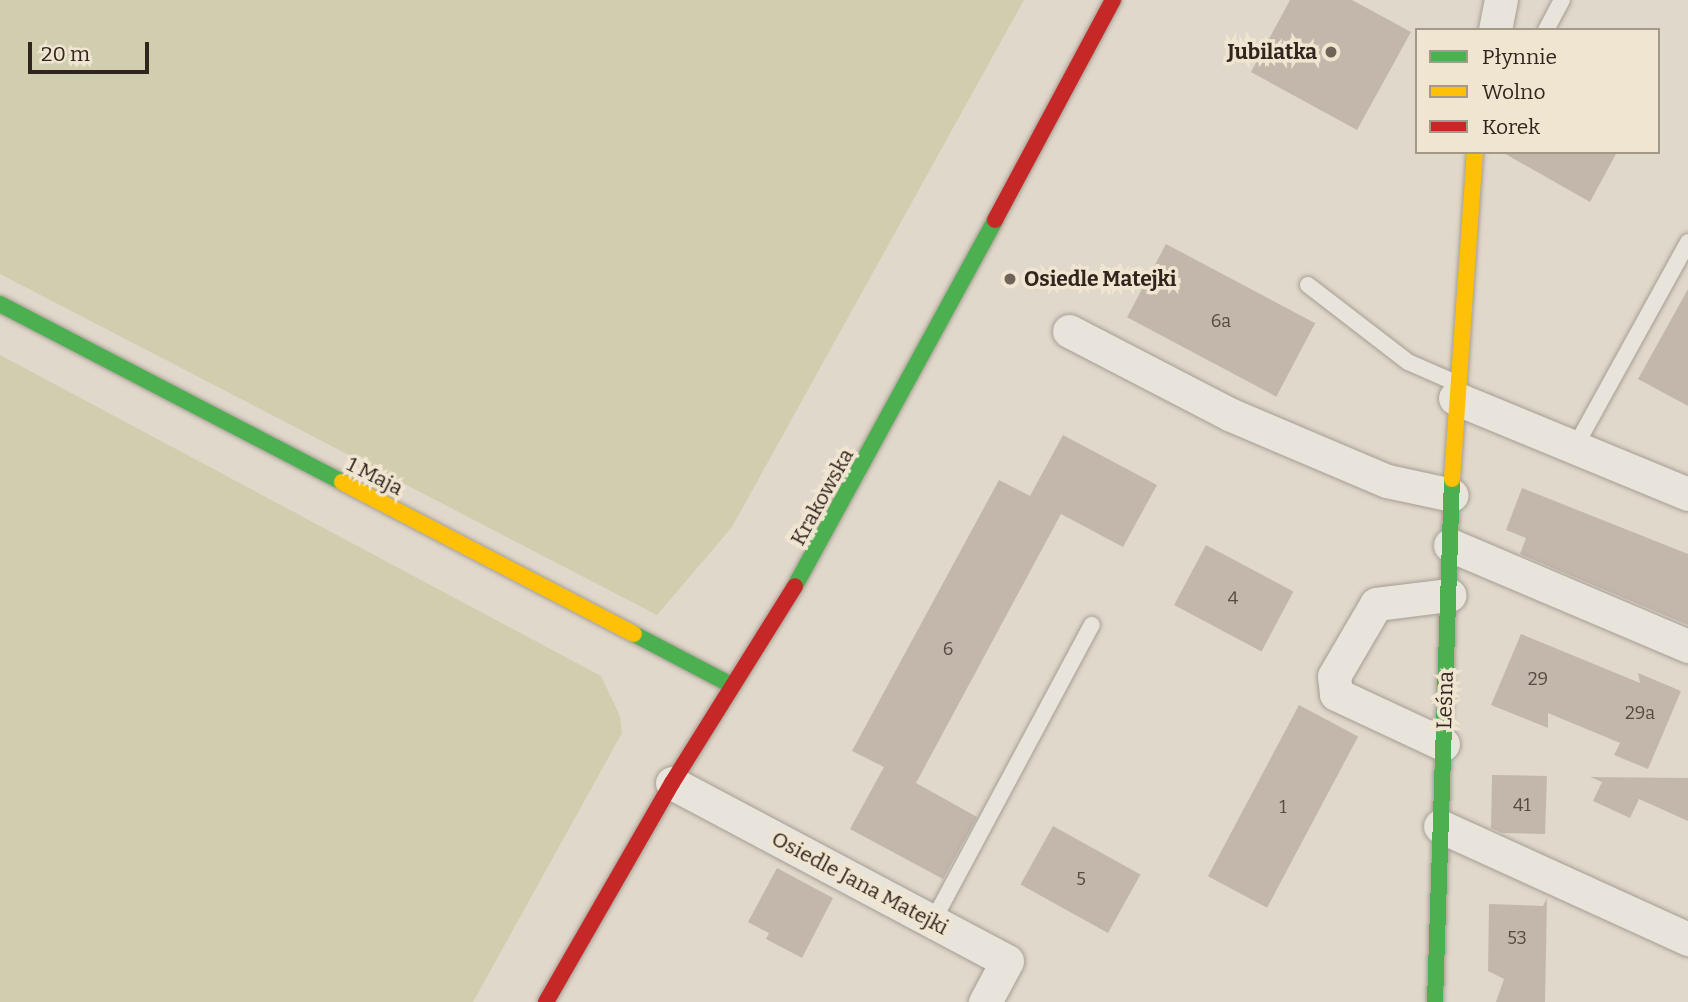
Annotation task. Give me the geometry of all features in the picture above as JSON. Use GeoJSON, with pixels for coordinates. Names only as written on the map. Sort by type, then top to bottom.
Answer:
{"type":"FeatureCollection","features":[{"type":"Feature","properties":{"kind":"street","name":"Krakowska"},"geometry":{"type":"LineString","coordinates":[[546,1002],[672,782],[818,549],[1113,0]]}},
{"type":"Feature","properties":{"kind":"street"},"geometry":{"type":"LineString","coordinates":[[1495,28],[1501,0]]}},
{"type":"Feature","properties":{"kind":"street","name":"Leśna"},"geometry":{"type":"LineString","coordinates":[[1435,1002],[1455,391],[1475,154]]}},
{"type":"Feature","properties":{"kind":"street","name":"1 Maja"},"geometry":{"type":"LineString","coordinates":[[0,304],[731,685]]}},
{"type":"Feature","properties":{"kind":"street"},"geometry":{"type":"LineString","coordinates":[[1069,331],[1229,414],[1387,481],[1451,495]]}},
{"type":"Feature","properties":{"kind":"street"},"geometry":{"type":"LineString","coordinates":[[1455,391],[1575,447],[1688,494]]}},
{"type":"Feature","properties":{"kind":"street"},"geometry":{"type":"LineString","coordinates":[[1450,545],[1688,646]]}},
{"type":"Feature","properties":{"kind":"street"},"geometry":{"type":"LineString","coordinates":[[1443,744],[1336,694],[1334,676],[1376,604],[1449,595]]}},
{"type":"Feature","properties":{"kind":"street","name":"Osiedle Jana Matejki"},"geometry":{"type":"LineString","coordinates":[[672,782],[1007,961],[985,1002]]}},
{"type":"Feature","properties":{"kind":"street"},"geometry":{"type":"LineString","coordinates":[[1440,826],[1688,939]]}},
{"type":"Feature","properties":{"kind":"lane"},"geometry":{"type":"LineString","coordinates":[[1547,28],[1562,0]]}},
{"type":"Feature","properties":{"kind":"lane"},"geometry":{"type":"LineString","coordinates":[[1575,447],[1688,242]]}},
{"type":"Feature","properties":{"kind":"lane"},"geometry":{"type":"LineString","coordinates":[[1308,285],[1408,362],[1455,391]]}},
{"type":"Feature","properties":{"kind":"lane"},"geometry":{"type":"LineString","coordinates":[[933,921],[1092,625]]}},
{"type":"Feature","properties":{"kind":"shaded area"},"geometry":{"type":"Polygon","coordinates":[[[0,0],[1024,0],[732,527],[657,615],[0,274],[0,0]]]}},
{"type":"Feature","properties":{"kind":"shaded area"},"geometry":{"type":"Polygon","coordinates":[[[0,355],[601,676],[620,716],[622,733],[473,1002],[0,1002],[0,355]]]}},
{"type":"Feature","properties":{"kind":"building","name":"Jubilatka"},"geometry":{"type":"Polygon","coordinates":[[[1290,0],[1352,0],[1411,32],[1357,130],[1251,72],[1290,0]]]}},
{"type":"Feature","properties":{"kind":"building"},"geometry":{"type":"Polygon","coordinates":[[[1506,154],[1616,154],[1590,202],[1506,154]]]}},
{"type":"Feature","properties":{"kind":"building"},"geometry":{"type":"Polygon","coordinates":[[[1166,244],[1315,323],[1276,397],[1127,317],[1166,244]]]}},
{"type":"Feature","properties":{"kind":"building"},"geometry":{"type":"Polygon","coordinates":[[[1688,289],[1688,406],[1638,379],[1688,289]]]}},
{"type":"Feature","properties":{"kind":"building"},"geometry":{"type":"Polygon","coordinates":[[[1063,435],[1157,485],[1123,547],[1061,514],[916,783],[977,817],[943,879],[850,829],[884,767],[852,751],[999,480],[1030,496],[1063,435]]]}},
{"type":"Feature","properties":{"kind":"building"},"geometry":{"type":"Polygon","coordinates":[[[1522,488],[1688,554],[1688,625],[1520,554],[1526,538],[1506,530],[1522,488]]]}},
{"type":"Feature","properties":{"kind":"building"},"geometry":{"type":"Polygon","coordinates":[[[1206,545],[1293,591],[1261,652],[1174,605],[1206,545]]]}},
{"type":"Feature","properties":{"kind":"building"},"geometry":{"type":"Polygon","coordinates":[[[1521,634],[1640,683],[1638,673],[1681,691],[1648,769],[1614,755],[1620,743],[1548,713],[1548,728],[1491,705],[1521,634]]]}},
{"type":"Feature","properties":{"kind":"building"},"geometry":{"type":"Polygon","coordinates":[[[1299,705],[1358,736],[1267,908],[1208,876],[1299,705]]]}},
{"type":"Feature","properties":{"kind":"building"},"geometry":{"type":"Polygon","coordinates":[[[1492,775],[1547,776],[1545,834],[1502,833],[1491,828],[1492,775]]]}},
{"type":"Feature","properties":{"kind":"building"},"geometry":{"type":"Polygon","coordinates":[[[1590,777],[1688,778],[1688,821],[1639,799],[1630,818],[1593,801],[1602,782],[1590,777]]]}},
{"type":"Feature","properties":{"kind":"building"},"geometry":{"type":"Polygon","coordinates":[[[1053,826],[1140,874],[1108,933],[1021,885],[1053,826]]]}},
{"type":"Feature","properties":{"kind":"building"},"geometry":{"type":"Polygon","coordinates":[[[777,868],[833,898],[802,958],[766,939],[769,933],[748,922],[777,868]]]}},
{"type":"Feature","properties":{"kind":"building"},"geometry":{"type":"Polygon","coordinates":[[[1547,898],[1545,1002],[1496,1002],[1504,979],[1488,971],[1489,904],[1543,906],[1547,898]]]}},
{"type":"Feature","properties":{"kind":"traffic: fast"},"geometry":{"type":"LineString","coordinates":[[795,586],[995,220]]}},
{"type":"Feature","properties":{"kind":"traffic: fast"},"geometry":{"type":"LineString","coordinates":[[0,304],[342,482]]}},
{"type":"Feature","properties":{"kind":"traffic: fast"},"geometry":{"type":"LineString","coordinates":[[1435,1002],[1452,479]]}},
{"type":"Feature","properties":{"kind":"traffic: fast"},"geometry":{"type":"LineString","coordinates":[[634,634],[731,685]]}},
{"type":"Feature","properties":{"kind":"traffic: slow"},"geometry":{"type":"LineString","coordinates":[[1452,479],[1475,154]]}},
{"type":"Feature","properties":{"kind":"traffic: slow"},"geometry":{"type":"LineString","coordinates":[[342,482],[634,634]]}},
{"type":"Feature","properties":{"kind":"traffic: jam"},"geometry":{"type":"LineString","coordinates":[[995,220],[1113,0]]}},
{"type":"Feature","properties":{"kind":"traffic: jam"},"geometry":{"type":"LineString","coordinates":[[546,1002],[672,783],[795,586]]}},
{"type":"Feature","properties":{"kind":"place","name":"Jubilatka"},"geometry":{"type":"Point","coordinates":[1331,52]}},
{"type":"Feature","properties":{"kind":"place","name":"Osiedle Matejki"},"geometry":{"type":"Point","coordinates":[1010,279]}}]}
